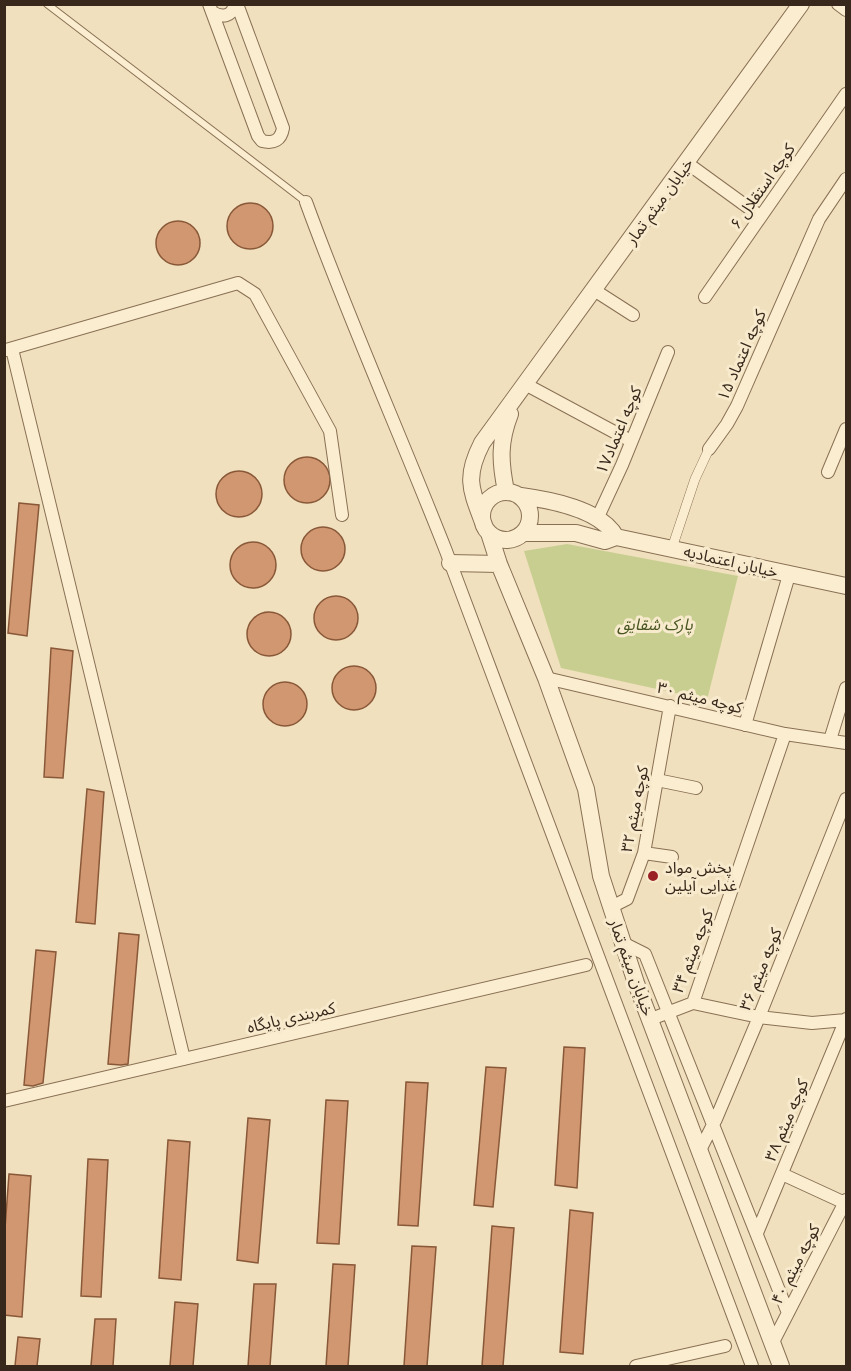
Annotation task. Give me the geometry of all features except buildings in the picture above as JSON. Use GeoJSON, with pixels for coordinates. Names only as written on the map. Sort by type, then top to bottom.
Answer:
{"type":"FeatureCollection","features":[{"type":"Feature","properties":{"kind":"street"},"geometry":{"type":"LineString","coordinates":[[210,8],[258,136],[262,141],[269,143],[277,141],[282,135],[283,128],[236,4]]}},
{"type":"Feature","properties":{"kind":"street"},"geometry":{"type":"LineString","coordinates":[[210,8],[219,16],[227,16],[234,10],[236,4]]}},
{"type":"Feature","properties":{"kind":"street","name":"خیابان میثم تمار"},"geometry":{"type":"LineString","coordinates":[[781,1366],[636,983],[601,876],[586,789],[546,678],[472,495],[470,475],[472,462],[482,442],[801,4]]}},
{"type":"Feature","properties":{"kind":"street"},"geometry":{"type":"LineString","coordinates":[[838,4],[846,10]]}},
{"type":"Feature","properties":{"kind":"street","name":"کوچه استقلال ۶"},"geometry":{"type":"LineString","coordinates":[[705,297],[846,94]]}},
{"type":"Feature","properties":{"kind":"street"},"geometry":{"type":"LineString","coordinates":[[687,163],[760,216]]}},
{"type":"Feature","properties":{"kind":"street","name":"کوچه اعتماد ۱۵"},"geometry":{"type":"LineString","coordinates":[[672,548],[695,479],[709,449],[737,406],[819,219],[846,179]]}},
{"type":"Feature","properties":{"kind":"street"},"geometry":{"type":"LineString","coordinates":[[306,202],[570,872],[752,1366]]}},
{"type":"Feature","properties":{"kind":"street"},"geometry":{"type":"LineString","coordinates":[[184,1059],[8,350],[238,283],[255,294],[330,431],[342,515]]}},
{"type":"Feature","properties":{"kind":"street"},"geometry":{"type":"LineString","coordinates":[[594,290],[633,315]]}},
{"type":"Feature","properties":{"kind":"street","name":"کوچه اعتماد۱۷"},"geometry":{"type":"LineString","coordinates":[[597,519],[622,465],[668,352]]}},
{"type":"Feature","properties":{"kind":"street"},"geometry":{"type":"LineString","coordinates":[[521,391],[631,441]]}},
{"type":"Feature","properties":{"kind":"street","name":"خیابان میثم تمار"},"geometry":{"type":"LineString","coordinates":[[514,493],[501,464],[502,436],[521,391]]}},
{"type":"Feature","properties":{"kind":"street"},"geometry":{"type":"LineString","coordinates":[[828,472],[846,429]]}},
{"type":"Feature","properties":{"kind":"street"},"geometry":{"type":"LineString","coordinates":[[520,535],[506,540],[497,538],[486,529],[482,516],[489,498],[497,493],[514,493],[554,501],[597,519],[611,528],[616,537]]}},
{"type":"Feature","properties":{"kind":"street"},"geometry":{"type":"LineString","coordinates":[[450,563],[499,564],[507,549],[529,525],[531,515],[529,506],[514,493]]}},
{"type":"Feature","properties":{"kind":"street","name":"خیابان اعتمادیه"},"geometry":{"type":"LineString","coordinates":[[520,535],[576,533],[605,541],[616,537],[789,575],[846,585]]}},
{"type":"Feature","properties":{"kind":"street"},"geometry":{"type":"LineString","coordinates":[[745,725],[789,575]]}},
{"type":"Feature","properties":{"kind":"street","name":"کوچه میثم ۳۰"},"geometry":{"type":"LineString","coordinates":[[546,678],[785,734],[846,743]]}},
{"type":"Feature","properties":{"kind":"street"},"geometry":{"type":"LineString","coordinates":[[830,740],[846,688]]}},
{"type":"Feature","properties":{"kind":"street","name":"کوچه میثم ۳۲"},"geometry":{"type":"LineString","coordinates":[[611,907],[627,899],[644,852],[670,706]]}},
{"type":"Feature","properties":{"kind":"street","name":"کوچه میثم ۳۴"},"geometry":{"type":"LineString","coordinates":[[651,1019],[693,1003],[785,734]]}},
{"type":"Feature","properties":{"kind":"street"},"geometry":{"type":"LineString","coordinates":[[657,780],[696,788]]}},
{"type":"Feature","properties":{"kind":"street","name":"کوچه میثم ۳۶"},"geometry":{"type":"LineString","coordinates":[[700,1150],[759,1017],[846,799]]}},
{"type":"Feature","properties":{"kind":"street"},"geometry":{"type":"LineString","coordinates":[[644,852],[672,857]]}},
{"type":"Feature","properties":{"kind":"street"},"geometry":{"type":"LineString","coordinates":[[623,944],[645,954],[788,1313]]}},
{"type":"Feature","properties":{"kind":"street","name":"کمربندی پایگاه"},"geometry":{"type":"LineString","coordinates":[[4,1101],[586,965]]}},
{"type":"Feature","properties":{"kind":"street"},"geometry":{"type":"LineString","coordinates":[[693,1003],[759,1017],[812,1023],[846,1020]]}},
{"type":"Feature","properties":{"kind":"street","name":"کوچه میثم ۳۸"},"geometry":{"type":"LineString","coordinates":[[757,1233],[846,1020]]}},
{"type":"Feature","properties":{"kind":"street"},"geometry":{"type":"LineString","coordinates":[[782,1174],[846,1201]]}},
{"type":"Feature","properties":{"kind":"street","name":"کوچه میثم ۴۰"},"geometry":{"type":"LineString","coordinates":[[772,1344],[846,1201]]}},
{"type":"Feature","properties":{"kind":"street"},"geometry":{"type":"LineString","coordinates":[[636,1366],[725,1346]]}},
{"type":"Feature","properties":{"kind":"lane"},"geometry":{"type":"LineString","coordinates":[[47,4],[306,202]]}},
{"type":"Feature","properties":{"kind":"green space","name":"پارک شقایق"},"geometry":{"type":"Polygon","coordinates":[[[567,544],[738,576],[707,700],[561,668],[524,551],[567,544]]]}},
{"type":"Feature","properties":{"kind":"place","name":"پخش مواد غدایی آیلین"},"geometry":{"type":"Point","coordinates":[653,876]}}]}
